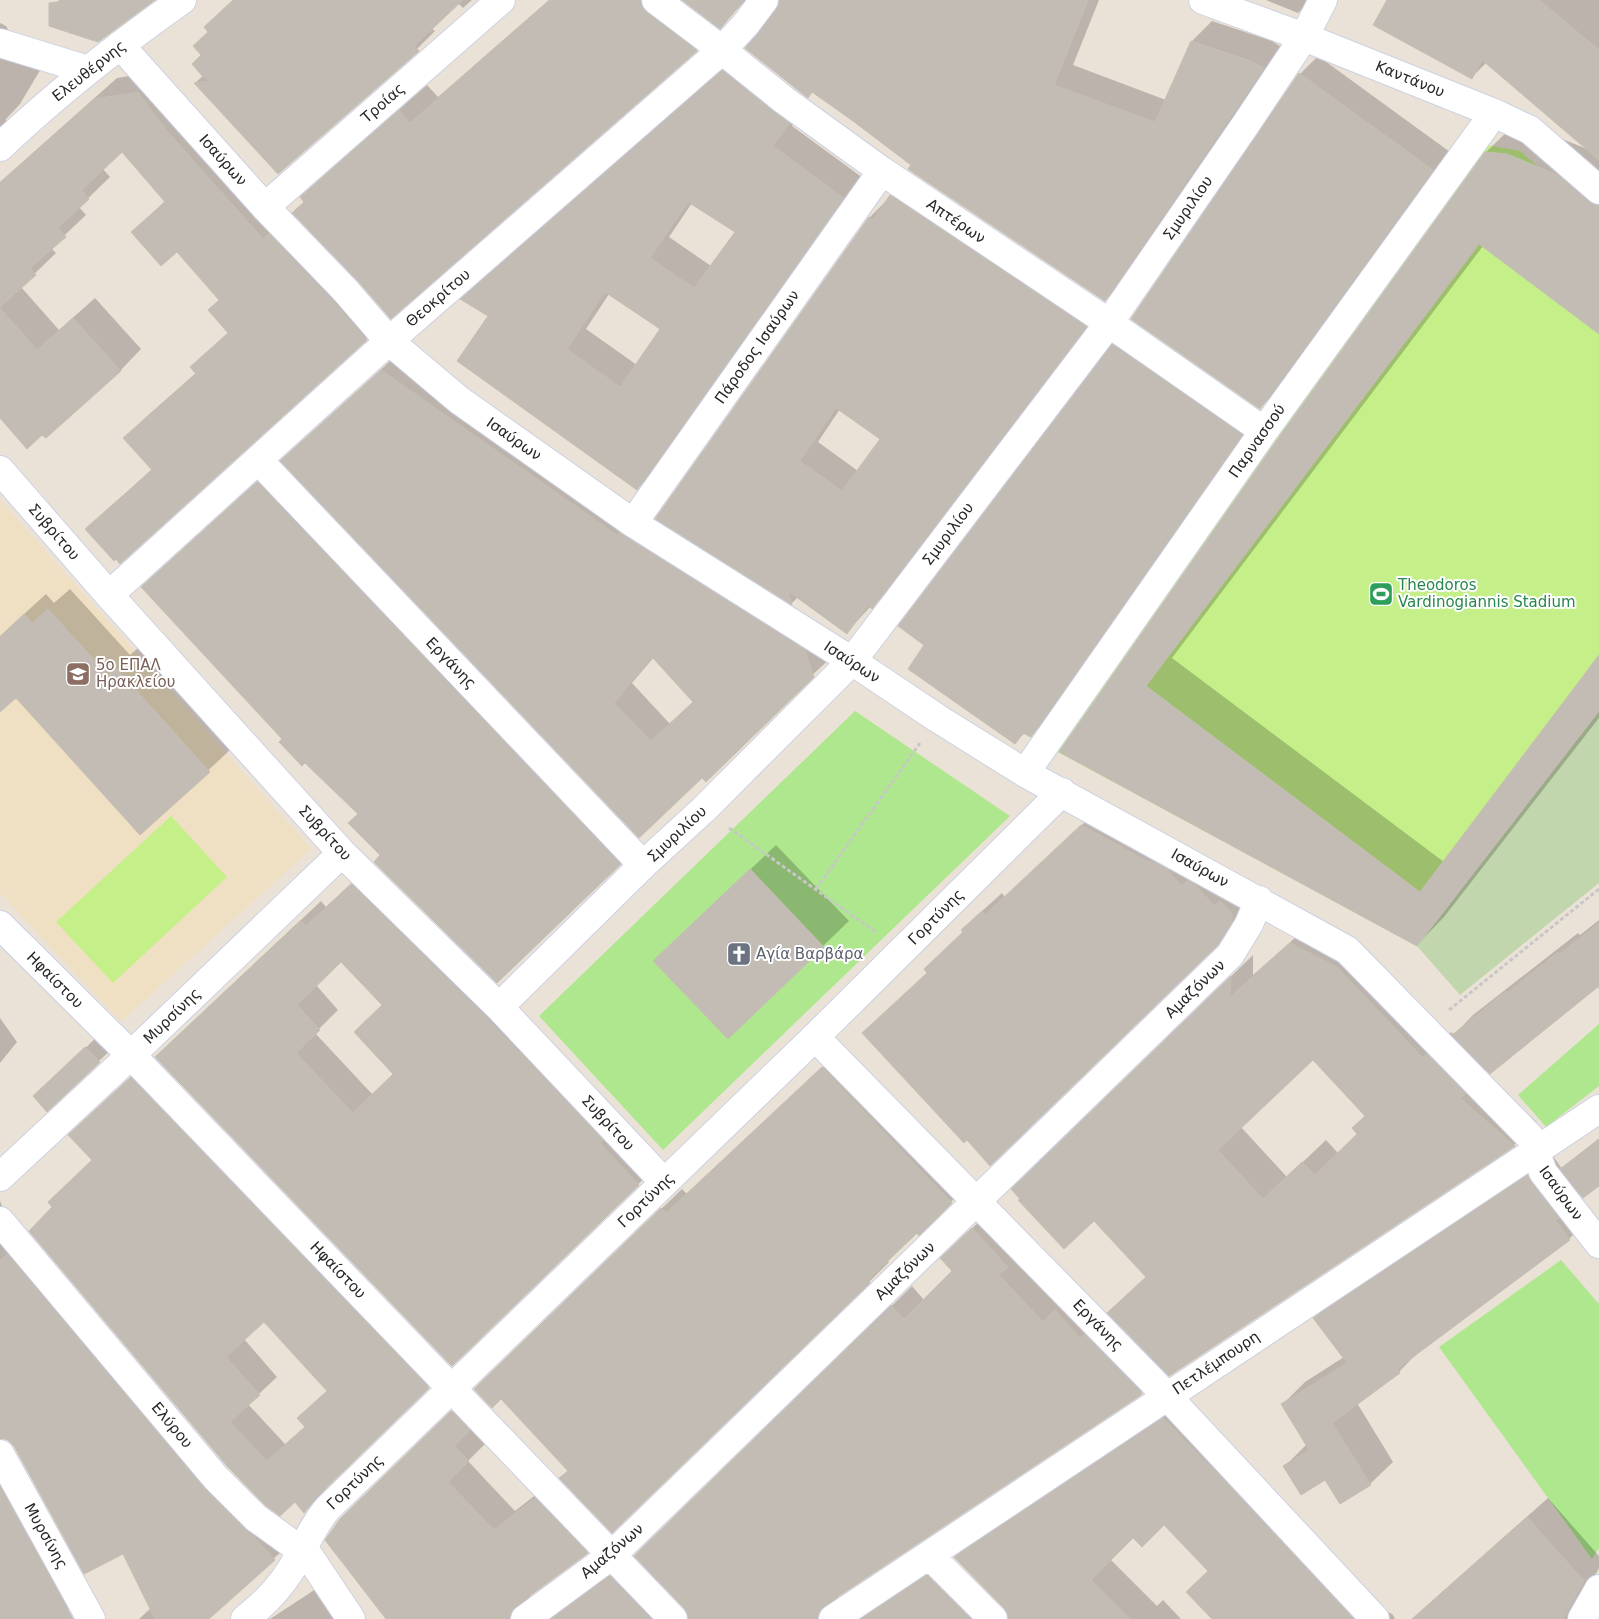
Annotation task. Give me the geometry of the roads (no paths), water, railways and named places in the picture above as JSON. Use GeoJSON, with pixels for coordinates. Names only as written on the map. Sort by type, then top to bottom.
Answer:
{"type":"FeatureCollection","features":[{"type":"Feature","properties":{"kind":"street","name":"Ελευθέρνης"},"geometry":{"type":"LineString","coordinates":[[0,147],[46,104],[88,70],[182,0]]}},
{"type":"Feature","properties":{"kind":"street","name":"Τροίας"},"geometry":{"type":"LineString","coordinates":[[264,207],[501,0]]}},
{"type":"Feature","properties":{"kind":"street","name":"Απτέρων"},"geometry":{"type":"LineString","coordinates":[[656,0],[784,100],[882,171],[1109,323],[1264,431]]}},
{"type":"Feature","properties":{"kind":"street","name":"Θεοκρίτου"},"geometry":{"type":"LineString","coordinates":[[109,595],[389,341],[722,50],[746,24],[764,0]]}},
{"type":"Feature","properties":{"kind":"street","name":"Καντάνου"},"geometry":{"type":"LineString","coordinates":[[1203,0],[1304,37],[1494,113],[1530,130],[1599,190]]}},
{"type":"Feature","properties":{"kind":"street","name":"Σμυριλίου"},"geometry":{"type":"LineString","coordinates":[[499,1007],[703,810],[852,661],[1109,323],[1304,37],[1323,0]]}},
{"type":"Feature","properties":{"kind":"street"},"geometry":{"type":"LineString","coordinates":[[0,43],[88,70]]}},
{"type":"Feature","properties":{"kind":"street","name":"Ισαύρων"},"geometry":{"type":"LineString","coordinates":[[120,45],[264,207],[345,290],[389,341],[459,400],[633,523],[1025,773],[1347,950],[1530,1137],[1543,1172],[1599,1244]]}},
{"type":"Feature","properties":{"kind":"street","name":"Παρνασσού"},"geometry":{"type":"LineString","coordinates":[[1025,773],[1264,431],[1494,113]]}},
{"type":"Feature","properties":{"kind":"street","name":"Πάροδος Ισαύρων"},"geometry":{"type":"LineString","coordinates":[[633,523],[882,171]]}},
{"type":"Feature","properties":{"kind":"street","name":"Εργάνης"},"geometry":{"type":"LineString","coordinates":[[259,460],[643,866]]}},
{"type":"Feature","properties":{"kind":"street","name":"Συβρίτου"},"geometry":{"type":"LineString","coordinates":[[0,470],[109,595],[342,853],[499,1007],[664,1182]]}},
{"type":"Feature","properties":{"kind":"street","name":"Γορτύνης"},"geometry":{"type":"LineString","coordinates":[[245,1619],[281,1585],[317,1522],[328,1508],[815,1038],[1062,792]]}},
{"type":"Feature","properties":{"kind":"street","name":"Μυρσίνης"},"geometry":{"type":"LineString","coordinates":[[0,1177],[131,1056],[342,853]]}},
{"type":"Feature","properties":{"kind":"street","name":"Αμαζόνων"},"geometry":{"type":"LineString","coordinates":[[525,1619],[612,1555],[1230,955],[1249,924],[1259,900]]}},
{"type":"Feature","properties":{"kind":"street","name":"Ηφαίστου"},"geometry":{"type":"LineString","coordinates":[[0,925],[131,1056],[673,1619]]}},
{"type":"Feature","properties":{"kind":"street","name":"Εργάνης"},"geometry":{"type":"LineString","coordinates":[[815,1038],[1167,1396],[1375,1619]]}},
{"type":"Feature","properties":{"kind":"street","name":"Πετλέμπουρη"},"geometry":{"type":"LineString","coordinates":[[833,1619],[1599,1109]]}},
{"type":"Feature","properties":{"kind":"street","name":"Ελύρου"},"geometry":{"type":"LineString","coordinates":[[0,1222],[216,1478],[256,1518],[309,1556],[351,1619]]}},
{"type":"Feature","properties":{"kind":"street","name":"Μυρσίνης"},"geometry":{"type":"LineString","coordinates":[[0,1454],[91,1619]]}},
{"type":"Feature","properties":{"kind":"street"},"geometry":{"type":"LineString","coordinates":[[929,1555],[993,1619]]}},
{"type":"Feature","properties":{"kind":"street"},"geometry":{"type":"LineString","coordinates":[[1582,1619],[1599,1589]]}},
{"type":"Feature","properties":{"kind":"place","name":"Theodoros Vardinogiannis Stadium"},"geometry":{"type":"Point","coordinates":[1381,594]}},
{"type":"Feature","properties":{"kind":"place","name":"5ο ΕΠΑΛ Ηρακλείου"},"geometry":{"type":"Point","coordinates":[78,674]}},
{"type":"Feature","properties":{"kind":"place","name":"Αγία Βαρβάρα"},"geometry":{"type":"Point","coordinates":[739,954]}}]}
